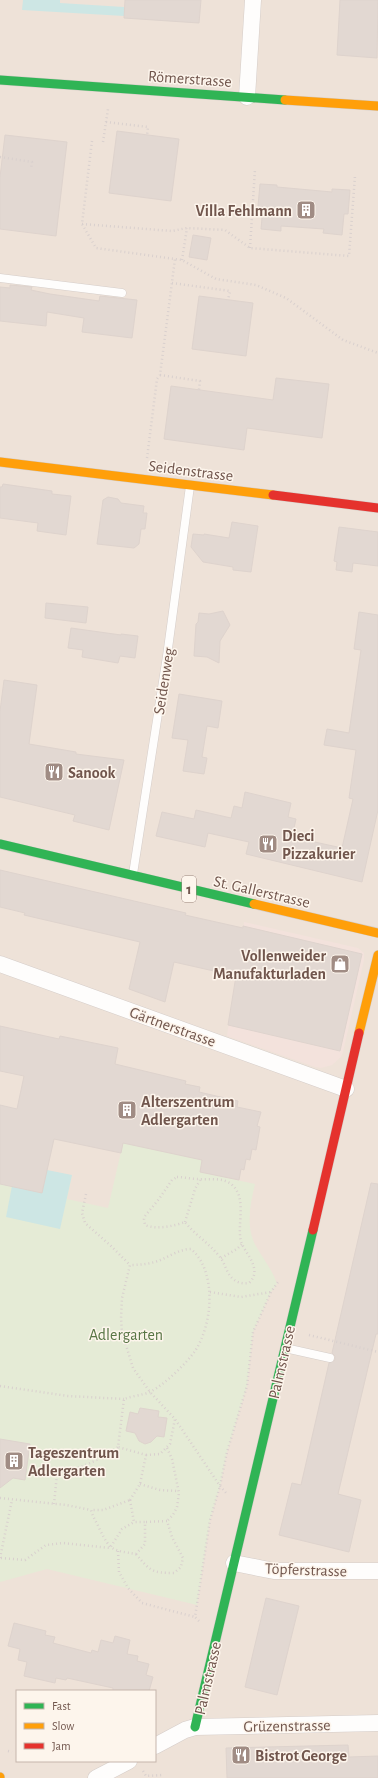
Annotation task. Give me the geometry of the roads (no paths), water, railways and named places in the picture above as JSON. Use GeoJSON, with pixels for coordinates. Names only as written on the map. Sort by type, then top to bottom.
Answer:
{"type":"FeatureCollection","features":[{"type":"Feature","properties":{"kind":"street"},"geometry":{"type":"LineString","coordinates":[[247,97],[253,0]]}},
{"type":"Feature","properties":{"kind":"street","name":"Römerstrasse"},"geometry":{"type":"LineString","coordinates":[[0,80],[378,106]]}},
{"type":"Feature","properties":{"kind":"street","name":"Seidenstrasse"},"geometry":{"type":"LineString","coordinates":[[0,462],[378,508]]}},
{"type":"Feature","properties":{"kind":"street","name":"St. Gallerstrasse"},"geometry":{"type":"LineString","coordinates":[[0,844],[378,933]]}},
{"type":"Feature","properties":{"kind":"street","name":"Palmstrasse"},"geometry":{"type":"LineString","coordinates":[[156,1745],[185,1730],[195,1727],[378,955]]}},
{"type":"Feature","properties":{"kind":"street","name":"Gärtnerstrasse"},"geometry":{"type":"LineString","coordinates":[[0,964],[346,1089]]}},
{"type":"Feature","properties":{"kind":"street","name":"Töpferstrasse"},"geometry":{"type":"LineString","coordinates":[[234,1562],[274,1571],[378,1571]]}},
{"type":"Feature","properties":{"kind":"street","name":"Grüzenstrasse"},"geometry":{"type":"LineString","coordinates":[[195,1727],[378,1723]]}},
{"type":"Feature","properties":{"kind":"street"},"geometry":{"type":"LineString","coordinates":[[96,1778],[127,1762]]}},
{"type":"Feature","properties":{"kind":"lane"},"geometry":{"type":"LineString","coordinates":[[0,278],[122,293]]}},
{"type":"Feature","properties":{"kind":"lane","name":"Seidenweg"},"geometry":{"type":"LineString","coordinates":[[132,876],[167,656],[190,485]]}},
{"type":"Feature","properties":{"kind":"lane"},"geometry":{"type":"LineString","coordinates":[[285,1348],[330,1358]]}},
{"type":"Feature","properties":{"kind":"water"},"geometry":{"type":"Polygon","coordinates":[[[23,0],[60,0],[60,3],[124,7],[124,16],[22,10],[23,0]]]}},
{"type":"Feature","properties":{"kind":"water"},"geometry":{"type":"Polygon","coordinates":[[[47,1170],[72,1175],[60,1229],[6,1217],[12,1186],[47,1170]]]}},
{"type":"Feature","properties":{"kind":"place","name":"Villa Fehlmann"},"geometry":{"type":"Point","coordinates":[306,210]}},
{"type":"Feature","properties":{"kind":"place","name":"Sanook"},"geometry":{"type":"Point","coordinates":[54,772]}},
{"type":"Feature","properties":{"kind":"place","name":"Dieci Pizzakurier"},"geometry":{"type":"Point","coordinates":[268,844]}},
{"type":"Feature","properties":{"kind":"place","name":"Vollenweider Manufakturladen"},"geometry":{"type":"Point","coordinates":[340,964]}},
{"type":"Feature","properties":{"kind":"place","name":"Alterszentrum Adlergarten"},"geometry":{"type":"Point","coordinates":[127,1110]}},
{"type":"Feature","properties":{"kind":"place","name":"Tageszentrum Adlergarten"},"geometry":{"type":"Point","coordinates":[14,1461]}},
{"type":"Feature","properties":{"kind":"place","name":"Bistrot George"},"geometry":{"type":"Point","coordinates":[241,1755]}},
{"type":"Feature","properties":{"kind":"park label","name":"Adlergarten"},"geometry":{"type":"Point","coordinates":[126,1334]}}]}
